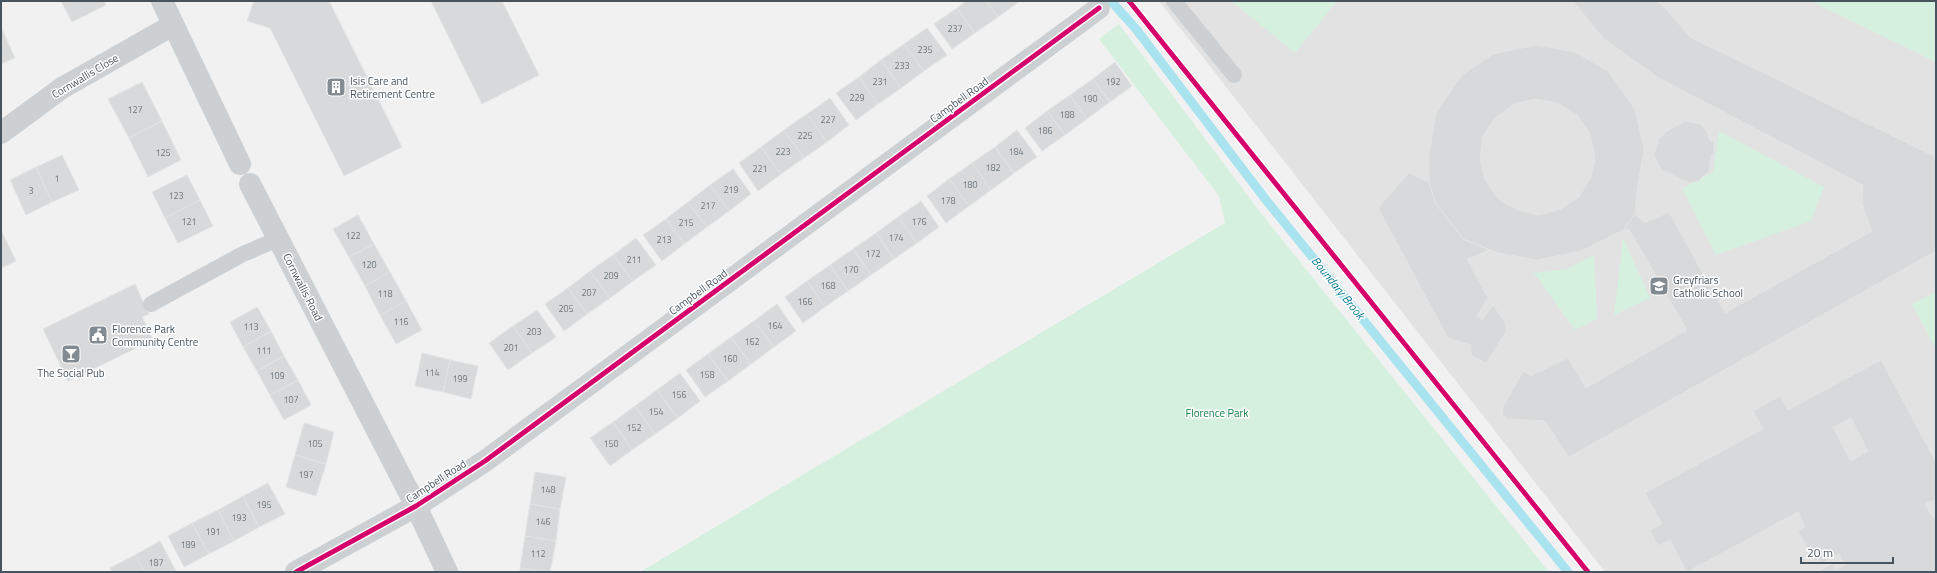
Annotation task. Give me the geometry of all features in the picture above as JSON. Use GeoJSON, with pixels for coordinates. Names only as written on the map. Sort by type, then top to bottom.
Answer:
{"type":"FeatureCollection","features":[{"type":"Feature","properties":{"kind":"street","name":"Cornwallis Road"},"geometry":{"type":"LineString","coordinates":[[162,1],[240,164]]}},
{"type":"Feature","properties":{"kind":"street","name":"Campbell Road"},"geometry":{"type":"LineString","coordinates":[[296,572],[416,506],[485,461],[1103,5]]}},
{"type":"Feature","properties":{"kind":"street","name":"Cornwallis Close"},"geometry":{"type":"LineString","coordinates":[[1,133],[62,88],[173,26]]}},
{"type":"Feature","properties":{"kind":"street","name":"Cornwallis Road"},"geometry":{"type":"LineString","coordinates":[[250,184],[416,506],[446,572]]}},
{"type":"Feature","properties":{"kind":"lane"},"geometry":{"type":"LineString","coordinates":[[1174,1],[1234,75]]}},
{"type":"Feature","properties":{"kind":"lane","name":"Cornwallis Road"},"geometry":{"type":"LineString","coordinates":[[240,164],[250,184]]}},
{"type":"Feature","properties":{"kind":"lane"},"geometry":{"type":"LineString","coordinates":[[151,304],[243,254],[278,239]]}},
{"type":"Feature","properties":{"kind":"shaded area","name":"Greyfriars Catholic School"},"geometry":{"type":"Polygon","coordinates":[[[1159,1],[1936,1],[1936,572],[1605,572],[1159,1]]]}},
{"type":"Feature","properties":{"kind":"green space"},"geometry":{"type":"Polygon","coordinates":[[[1231,1],[1337,1],[1295,53],[1231,1]]]}},
{"type":"Feature","properties":{"kind":"green space"},"geometry":{"type":"Polygon","coordinates":[[[1810,1],[1936,1],[1936,62],[1810,1]]]}},
{"type":"Feature","properties":{"kind":"green space","name":"Florence Park"},"geometry":{"type":"Polygon","coordinates":[[[1119,24],[1260,212],[1549,572],[640,572],[1225,223],[1219,196],[1099,39],[1119,24]]]}},
{"type":"Feature","properties":{"kind":"green space"},"geometry":{"type":"Polygon","coordinates":[[[1719,131],[1824,187],[1811,221],[1716,255],[1682,188],[1713,172],[1719,131]]]}},
{"type":"Feature","properties":{"kind":"green space"},"geometry":{"type":"Polygon","coordinates":[[[1623,238],[1650,298],[1614,315],[1623,238]]]}},
{"type":"Feature","properties":{"kind":"green space"},"geometry":{"type":"Polygon","coordinates":[[[1594,255],[1597,319],[1575,330],[1534,273],[1567,269],[1594,255]]]}},
{"type":"Feature","properties":{"kind":"green space"},"geometry":{"type":"Polygon","coordinates":[[[1936,292],[1936,349],[1912,304],[1936,292]]]}},
{"type":"Feature","properties":{"kind":"building"},"geometry":{"type":"Polygon","coordinates":[[[61,1],[104,1],[106,5],[72,22],[61,1]]]}},
{"type":"Feature","properties":{"kind":"building","name":"Isis Care and Retirement Centre"},"geometry":{"type":"Polygon","coordinates":[[[254,1],[329,1],[402,147],[344,176],[270,28],[247,21],[254,1]]]}},
{"type":"Feature","properties":{"kind":"building","name":"Isis Care and Retirement Centre"},"geometry":{"type":"Polygon","coordinates":[[[431,1],[502,1],[539,75],[482,104],[431,1]]]}},
{"type":"Feature","properties":{"kind":"building"},"geometry":{"type":"Polygon","coordinates":[[[966,1],[986,1],[998,17],[975,33],[957,8],[966,1]]]}},
{"type":"Feature","properties":{"kind":"building"},"geometry":{"type":"Polygon","coordinates":[[[986,1],[1020,1],[998,17],[986,1]]]}},
{"type":"Feature","properties":{"kind":"building"},"geometry":{"type":"Polygon","coordinates":[[[1573,1],[1657,1],[1667,10],[1690,37],[1936,157],[1936,251],[1569,457],[1545,421],[1508,419],[1502,415],[1503,407],[1523,371],[1531,376],[1568,358],[1586,388],[1687,330],[1629,229],[1623,230],[1635,214],[1645,223],[1669,212],[1725,313],[1872,231],[1862,204],[1863,185],[1659,78],[1603,38],[1573,1]]]}},
{"type":"Feature","properties":{"kind":"building"},"geometry":{"type":"Polygon","coordinates":[[[957,8],[975,33],[952,49],[934,24],[957,8]]]}},
{"type":"Feature","properties":{"kind":"building"},"geometry":{"type":"Polygon","coordinates":[[[1,27],[15,58],[1,64],[1,27]]]}},
{"type":"Feature","properties":{"kind":"building"},"geometry":{"type":"Polygon","coordinates":[[[927,28],[947,55],[924,71],[904,44],[927,28]]]}},
{"type":"Feature","properties":{"kind":"building"},"geometry":{"type":"Polygon","coordinates":[[[904,44],[924,71],[901,88],[881,60],[904,44]]]}},
{"type":"Feature","properties":{"kind":"building"},"geometry":{"type":"Polygon","coordinates":[[[1536,45],[1575,52],[1608,71],[1635,109],[1644,149],[1635,214],[1623,230],[1581,251],[1537,260],[1498,253],[1463,239],[1436,204],[1429,182],[1429,155],[1436,113],[1461,76],[1493,54],[1536,45]],[[1535,99],[1514,104],[1494,119],[1483,136],[1480,158],[1485,180],[1498,199],[1517,210],[1539,215],[1561,209],[1579,197],[1591,177],[1595,158],[1590,133],[1577,115],[1558,103],[1535,99]]]}},
{"type":"Feature","properties":{"kind":"building"},"geometry":{"type":"Polygon","coordinates":[[[881,60],[901,88],[878,104],[859,77],[881,60]]]}},
{"type":"Feature","properties":{"kind":"building"},"geometry":{"type":"Polygon","coordinates":[[[1115,62],[1132,86],[1110,102],[1093,79],[1115,62]]]}},
{"type":"Feature","properties":{"kind":"building"},"geometry":{"type":"Polygon","coordinates":[[[859,77],[878,104],[856,120],[836,93],[859,77]]]}},
{"type":"Feature","properties":{"kind":"building"},"geometry":{"type":"Polygon","coordinates":[[[1093,79],[1110,102],[1087,119],[1070,95],[1093,79]]]}},
{"type":"Feature","properties":{"kind":"building"},"geometry":{"type":"Polygon","coordinates":[[[142,82],[162,121],[129,138],[108,99],[142,82]]]}},
{"type":"Feature","properties":{"kind":"building"},"geometry":{"type":"Polygon","coordinates":[[[1070,95],[1087,119],[1065,135],[1047,111],[1070,95]]]}},
{"type":"Feature","properties":{"kind":"building"},"geometry":{"type":"Polygon","coordinates":[[[830,98],[849,125],[827,142],[807,114],[830,98]]]}},
{"type":"Feature","properties":{"kind":"building"},"geometry":{"type":"Polygon","coordinates":[[[1047,111],[1065,135],[1042,151],[1025,128],[1047,111]]]}},
{"type":"Feature","properties":{"kind":"building"},"geometry":{"type":"Polygon","coordinates":[[[807,114],[827,142],[804,158],[784,130],[807,114]]]}},
{"type":"Feature","properties":{"kind":"building"},"geometry":{"type":"Polygon","coordinates":[[[162,121],[181,160],[148,177],[129,138],[162,121]]]}},
{"type":"Feature","properties":{"kind":"building"},"geometry":{"type":"Polygon","coordinates":[[[1685,121],[1701,124],[1706,130],[1710,141],[1714,141],[1714,154],[1711,155],[1709,171],[1699,181],[1689,183],[1662,170],[1654,155],[1658,140],[1667,131],[1685,121]]]}},
{"type":"Feature","properties":{"kind":"building"},"geometry":{"type":"Polygon","coordinates":[[[784,130],[804,158],[781,174],[761,147],[784,130]]]}},
{"type":"Feature","properties":{"kind":"building"},"geometry":{"type":"Polygon","coordinates":[[[1017,130],[1037,157],[1014,173],[995,147],[1017,130]]]}},
{"type":"Feature","properties":{"kind":"building"},"geometry":{"type":"Polygon","coordinates":[[[761,147],[781,174],[758,191],[739,163],[761,147]]]}},
{"type":"Feature","properties":{"kind":"building"},"geometry":{"type":"Polygon","coordinates":[[[995,147],[1014,173],[991,190],[972,163],[995,147]]]}},
{"type":"Feature","properties":{"kind":"building"},"geometry":{"type":"Polygon","coordinates":[[[62,155],[79,190],[52,202],[36,167],[62,155]]]}},
{"type":"Feature","properties":{"kind":"building"},"geometry":{"type":"Polygon","coordinates":[[[972,163],[991,190],[969,206],[949,179],[972,163]]]}},
{"type":"Feature","properties":{"kind":"building"},"geometry":{"type":"Polygon","coordinates":[[[36,167],[52,202],[26,215],[10,180],[36,167]]]}},
{"type":"Feature","properties":{"kind":"building"},"geometry":{"type":"Polygon","coordinates":[[[733,169],[751,194],[729,211],[710,185],[733,169]]]}},
{"type":"Feature","properties":{"kind":"building"},"geometry":{"type":"Polygon","coordinates":[[[1409,173],[1429,182],[1436,204],[1463,239],[1489,250],[1467,259],[1488,298],[1477,316],[1482,320],[1493,305],[1505,322],[1506,332],[1486,363],[1471,355],[1471,345],[1448,338],[1378,208],[1409,173]]]}},
{"type":"Feature","properties":{"kind":"building"},"geometry":{"type":"Polygon","coordinates":[[[187,175],[200,200],[165,218],[152,192],[187,175]]]}},
{"type":"Feature","properties":{"kind":"building"},"geometry":{"type":"Polygon","coordinates":[[[949,179],[969,206],[946,223],[927,196],[949,179]]]}},
{"type":"Feature","properties":{"kind":"building"},"geometry":{"type":"Polygon","coordinates":[[[710,185],[729,211],[707,227],[688,202],[710,185]]]}},
{"type":"Feature","properties":{"kind":"building"},"geometry":{"type":"Polygon","coordinates":[[[200,200],[213,226],[178,243],[165,218],[200,200]]]}},
{"type":"Feature","properties":{"kind":"building"},"geometry":{"type":"Polygon","coordinates":[[[921,201],[939,227],[917,243],[898,217],[921,201]]]}},
{"type":"Feature","properties":{"kind":"building"},"geometry":{"type":"Polygon","coordinates":[[[688,202],[707,227],[684,244],[666,219],[688,202]]]}},
{"type":"Feature","properties":{"kind":"building"},"geometry":{"type":"Polygon","coordinates":[[[358,215],[374,244],[349,257],[333,229],[358,215]]]}},
{"type":"Feature","properties":{"kind":"building"},"geometry":{"type":"Polygon","coordinates":[[[898,217],[917,243],[894,259],[876,233],[898,217]]]}},
{"type":"Feature","properties":{"kind":"building"},"geometry":{"type":"Polygon","coordinates":[[[666,219],[684,244],[662,261],[643,235],[666,219]]]}},
{"type":"Feature","properties":{"kind":"building"},"geometry":{"type":"Polygon","coordinates":[[[1,230],[16,261],[1,268],[1,230]]]}},
{"type":"Feature","properties":{"kind":"building"},"geometry":{"type":"Polygon","coordinates":[[[876,233],[894,259],[871,275],[853,249],[876,233]]]}},
{"type":"Feature","properties":{"kind":"building"},"geometry":{"type":"Polygon","coordinates":[[[636,238],[656,265],[633,281],[613,255],[636,238]]]}},
{"type":"Feature","properties":{"kind":"building"},"geometry":{"type":"Polygon","coordinates":[[[374,244],[390,272],[365,286],[349,257],[374,244]]]}},
{"type":"Feature","properties":{"kind":"building"},"geometry":{"type":"Polygon","coordinates":[[[853,249],[871,275],[848,291],[830,265],[853,249]]]}},
{"type":"Feature","properties":{"kind":"building"},"geometry":{"type":"Polygon","coordinates":[[[613,255],[633,281],[610,298],[590,271],[613,255]]]}},
{"type":"Feature","properties":{"kind":"building"},"geometry":{"type":"Polygon","coordinates":[[[830,265],[848,291],[825,307],[807,281],[830,265]]]}},
{"type":"Feature","properties":{"kind":"building"},"geometry":{"type":"Polygon","coordinates":[[[590,271],[610,298],[587,314],[568,288],[590,271]]]}},
{"type":"Feature","properties":{"kind":"building"},"geometry":{"type":"Polygon","coordinates":[[[390,272],[406,301],[380,315],[365,286],[390,272]]]}},
{"type":"Feature","properties":{"kind":"building"},"geometry":{"type":"Polygon","coordinates":[[[807,281],[825,307],[803,323],[785,297],[807,281]]]}},
{"type":"Feature","properties":{"kind":"building","name":"Florence Park Community Centre"},"geometry":{"type":"Polygon","coordinates":[[[135,284],[149,314],[142,317],[153,340],[68,381],[43,329],[135,284]]]}},
{"type":"Feature","properties":{"kind":"building"},"geometry":{"type":"Polygon","coordinates":[[[568,288],[587,314],[564,331],[545,304],[568,288]]]}},
{"type":"Feature","properties":{"kind":"building"},"geometry":{"type":"Polygon","coordinates":[[[406,301],[422,330],[396,344],[380,315],[406,301]]]}},
{"type":"Feature","properties":{"kind":"building"},"geometry":{"type":"Polygon","coordinates":[[[777,304],[796,331],[774,347],[754,321],[777,304]]]}},
{"type":"Feature","properties":{"kind":"building"},"geometry":{"type":"Polygon","coordinates":[[[257,307],[271,331],[243,347],[230,322],[257,307]]]}},
{"type":"Feature","properties":{"kind":"building"},"geometry":{"type":"Polygon","coordinates":[[[537,310],[556,337],[532,353],[513,326],[537,310]]]}},
{"type":"Feature","properties":{"kind":"building"},"geometry":{"type":"Polygon","coordinates":[[[754,321],[774,347],[751,364],[731,337],[754,321]]]}},
{"type":"Feature","properties":{"kind":"building"},"geometry":{"type":"Polygon","coordinates":[[[513,326],[532,353],[508,370],[489,343],[513,326]]]}},
{"type":"Feature","properties":{"kind":"building"},"geometry":{"type":"Polygon","coordinates":[[[271,331],[284,356],[257,371],[243,347],[271,331]]]}},
{"type":"Feature","properties":{"kind":"building"},"geometry":{"type":"Polygon","coordinates":[[[731,337],[751,364],[728,381],[708,354],[731,337]]]}},
{"type":"Feature","properties":{"kind":"building"},"geometry":{"type":"Polygon","coordinates":[[[422,353],[450,360],[443,392],[415,386],[422,353]]]}},
{"type":"Feature","properties":{"kind":"building"},"geometry":{"type":"Polygon","coordinates":[[[708,354],[728,381],[705,397],[686,370],[708,354]]]}},
{"type":"Feature","properties":{"kind":"building"},"geometry":{"type":"Polygon","coordinates":[[[284,356],[298,380],[270,395],[257,371],[284,356]]]}},
{"type":"Feature","properties":{"kind":"building"},"geometry":{"type":"Polygon","coordinates":[[[450,360],[478,366],[471,399],[443,392],[450,360]]]}},
{"type":"Feature","properties":{"kind":"building"},"geometry":{"type":"Polygon","coordinates":[[[1881,360],[1936,462],[1936,499],[1925,504],[1933,518],[1936,516],[1936,572],[1817,572],[1832,564],[1835,570],[1845,565],[1839,554],[1821,564],[1819,559],[1815,561],[1798,531],[1805,527],[1798,512],[1687,572],[1670,540],[1658,546],[1650,530],[1662,524],[1645,493],[1763,429],[1753,411],[1780,396],[1788,410],[1881,360]],[[1851,418],[1833,427],[1851,461],[1868,451],[1851,418]]]}},
{"type":"Feature","properties":{"kind":"building"},"geometry":{"type":"Polygon","coordinates":[[[680,373],[700,401],[678,418],[657,390],[680,373]]]}},
{"type":"Feature","properties":{"kind":"building"},"geometry":{"type":"Polygon","coordinates":[[[298,380],[311,405],[284,420],[270,395],[298,380]]]}},
{"type":"Feature","properties":{"kind":"building"},"geometry":{"type":"Polygon","coordinates":[[[657,390],[678,418],[655,434],[635,406],[657,390]]]}},
{"type":"Feature","properties":{"kind":"building"},"geometry":{"type":"Polygon","coordinates":[[[635,406],[655,434],[632,450],[613,422],[635,406]]]}},
{"type":"Feature","properties":{"kind":"building"},"geometry":{"type":"Polygon","coordinates":[[[613,422],[632,450],[610,466],[590,438],[613,422]]]}},
{"type":"Feature","properties":{"kind":"building"},"geometry":{"type":"Polygon","coordinates":[[[304,423],[334,432],[326,464],[295,455],[304,423]]]}},
{"type":"Feature","properties":{"kind":"building"},"geometry":{"type":"Polygon","coordinates":[[[295,455],[326,464],[316,496],[286,487],[295,455]]]}},
{"type":"Feature","properties":{"kind":"building"},"geometry":{"type":"Polygon","coordinates":[[[535,472],[566,477],[560,509],[530,504],[535,472]]]}},
{"type":"Feature","properties":{"kind":"building"},"geometry":{"type":"Polygon","coordinates":[[[268,483],[285,514],[259,527],[243,496],[268,483]]]}},
{"type":"Feature","properties":{"kind":"building"},"geometry":{"type":"Polygon","coordinates":[[[243,496],[259,527],[234,541],[218,510],[243,496]]]}},
{"type":"Feature","properties":{"kind":"building"},"geometry":{"type":"Polygon","coordinates":[[[530,504],[560,509],[556,541],[525,536],[530,504]]]}},
{"type":"Feature","properties":{"kind":"building"},"geometry":{"type":"Polygon","coordinates":[[[218,510],[234,541],[209,554],[192,523],[218,510]]]}},
{"type":"Feature","properties":{"kind":"building"},"geometry":{"type":"Polygon","coordinates":[[[192,523],[209,554],[184,567],[168,536],[192,523]]]}},
{"type":"Feature","properties":{"kind":"building"},"geometry":{"type":"Polygon","coordinates":[[[525,536],[556,541],[550,572],[520,568],[525,536]]]}},
{"type":"Feature","properties":{"kind":"building"},"geometry":{"type":"Polygon","coordinates":[[[160,541],[176,571],[145,572],[135,555],[160,541]]]}},
{"type":"Feature","properties":{"kind":"building"},"geometry":{"type":"Polygon","coordinates":[[[135,555],[145,572],[112,572],[110,568],[135,555]]]}},
{"type":"Feature","properties":{"kind":"building"},"geometry":{"type":"Polygon","coordinates":[[[520,568],[546,572],[520,572],[520,568]]]}},
{"type":"Feature","properties":{"kind":"waterway","name":"Boundary Brook"},"geometry":{"type":"LineString","coordinates":[[1111,1],[1136,29],[1266,200],[1568,572]]}},
{"type":"Feature","properties":{"kind":"cycle path"},"geometry":{"type":"LineString","coordinates":[[1129,1],[1588,572]]}},
{"type":"Feature","properties":{"kind":"cycle path"},"geometry":{"type":"LineString","coordinates":[[296,572],[416,506],[485,461],[1099,8]]}},
{"type":"Feature","properties":{"kind":"place","name":"Isis Care and Retirement Centre"},"geometry":{"type":"Point","coordinates":[336,87]}},
{"type":"Feature","properties":{"kind":"place","name":"Greyfriars Catholic School"},"geometry":{"type":"Point","coordinates":[1659,286]}},
{"type":"Feature","properties":{"kind":"place","name":"Florence Park Community Centre"},"geometry":{"type":"Point","coordinates":[98,335]}},
{"type":"Feature","properties":{"kind":"place","name":"The Social Pub"},"geometry":{"type":"Point","coordinates":[71,354]}}]}
